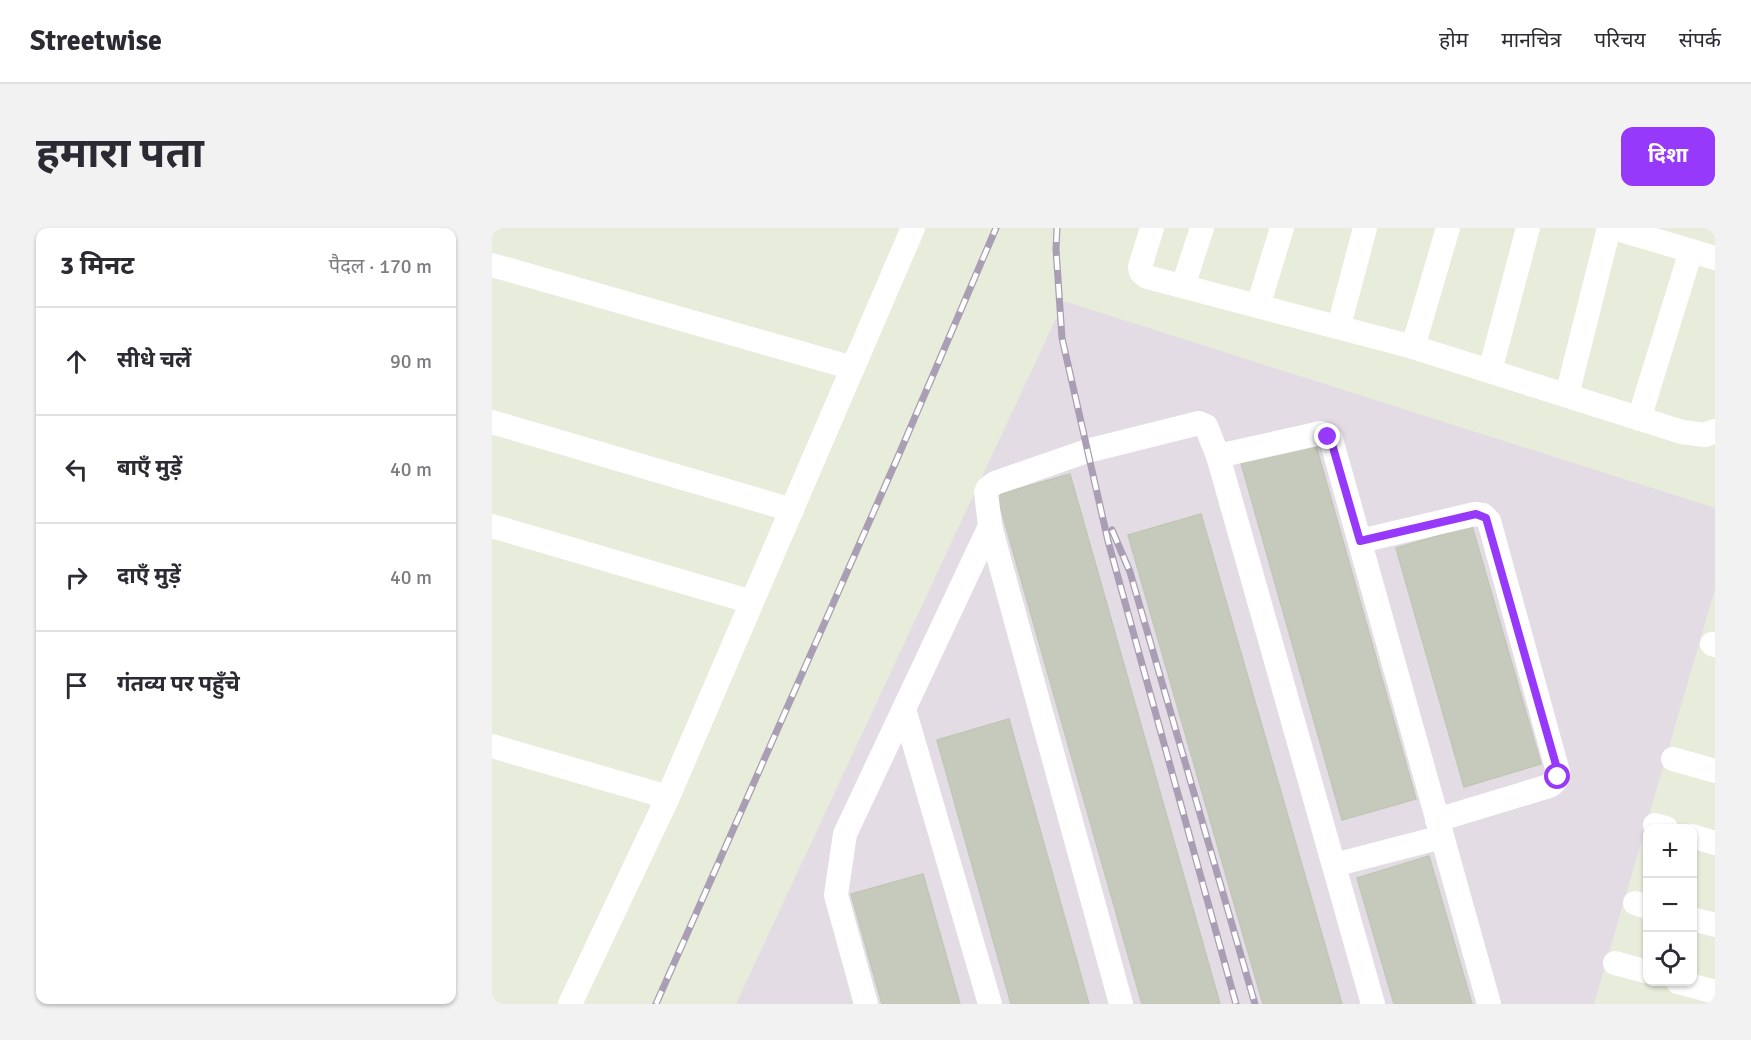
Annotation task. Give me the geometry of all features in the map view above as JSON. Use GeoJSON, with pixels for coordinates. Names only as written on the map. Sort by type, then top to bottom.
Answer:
{"type":"FeatureCollection","features":[{"type":"Feature","properties":{"kind":"street"},"geometry":{"type":"LineString","coordinates":[[570,1004],[668,797],[913,228]]}},
{"type":"Feature","properties":{"kind":"street"},"geometry":{"type":"LineString","coordinates":[[1152,228],[1142,261],[1141,272],[1147,277],[1413,347],[1694,435],[1705,435],[1715,430]]}},
{"type":"Feature","properties":{"kind":"street"},"geometry":{"type":"LineString","coordinates":[[1183,286],[1202,228]]}},
{"type":"Feature","properties":{"kind":"street"},"geometry":{"type":"LineString","coordinates":[[1258,306],[1282,228]]}},
{"type":"Feature","properties":{"kind":"street"},"geometry":{"type":"LineString","coordinates":[[1339,326],[1365,228]]}},
{"type":"Feature","properties":{"kind":"street"},"geometry":{"type":"LineString","coordinates":[[1413,347],[1448,228]]}},
{"type":"Feature","properties":{"kind":"street"},"geometry":{"type":"LineString","coordinates":[[1490,371],[1528,228]]}},
{"type":"Feature","properties":{"kind":"street"},"geometry":{"type":"LineString","coordinates":[[1567,395],[1612,228],[1715,258]]}},
{"type":"Feature","properties":{"kind":"street"},"geometry":{"type":"LineString","coordinates":[[1639,418],[1691,252]]}},
{"type":"Feature","properties":{"kind":"street"},"geometry":{"type":"LineString","coordinates":[[492,265],[853,368]]}},
{"type":"Feature","properties":{"kind":"street"},"geometry":{"type":"LineString","coordinates":[[492,422],[792,510]]}},
{"type":"Feature","properties":{"kind":"street"},"geometry":{"type":"LineString","coordinates":[[1121,1004],[990,526],[986,497],[991,485],[1087,451],[1199,423],[1206,426],[1218,456],[1373,1004]]}},
{"type":"Feature","properties":{"kind":"street"},"geometry":{"type":"LineString","coordinates":[[1218,456],[1318,434],[1325,434],[1332,444],[1489,1004]]}},
{"type":"Feature","properties":{"kind":"street"},"geometry":{"type":"LineString","coordinates":[[1334,865],[1549,786],[1556,782],[1558,772],[1486,518],[1476,514],[1360,541]]}},
{"type":"Feature","properties":{"kind":"street"},"geometry":{"type":"LineString","coordinates":[[492,526],[752,602]]}},
{"type":"Feature","properties":{"kind":"street"},"geometry":{"type":"LineString","coordinates":[[866,1004],[836,895],[845,834],[990,526]]}},
{"type":"Feature","properties":{"kind":"street"},"geometry":{"type":"LineString","coordinates":[[904,709],[990,1004]]}},
{"type":"Feature","properties":{"kind":"street"},"geometry":{"type":"LineString","coordinates":[[492,746],[668,797]]}},
{"type":"Feature","properties":{"kind":"street"},"geometry":{"type":"LineString","coordinates":[[1673,759],[1715,771]]}},
{"type":"Feature","properties":{"kind":"street"},"geometry":{"type":"LineString","coordinates":[[1697,838],[1715,843]]}},
{"type":"Feature","properties":{"kind":"street"},"geometry":{"type":"LineString","coordinates":[[1697,920],[1715,925]]}},
{"type":"Feature","properties":{"kind":"street"},"geometry":{"type":"LineString","coordinates":[[1615,963],[1643,971]]}},
{"type":"Feature","properties":{"kind":"street"},"geometry":{"type":"LineString","coordinates":[[1695,986],[1715,992]]}},
{"type":"Feature","properties":{"kind":"shaded area"},"geometry":{"type":"Polygon","coordinates":[[[1064,301],[1715,508],[1715,589],[1646,824],[1643,824],[1643,836],[1594,1004],[736,1004],[1064,301]]]}},
{"type":"Feature","properties":{"kind":"building"},"geometry":{"type":"Polygon","coordinates":[[[1315,442],[1416,799],[1342,820],[1241,463],[1315,442]]]}},
{"type":"Feature","properties":{"kind":"building"},"geometry":{"type":"Polygon","coordinates":[[[1070,474],[1220,1004],[1142,1004],[997,495],[1070,474]]]}},
{"type":"Feature","properties":{"kind":"building"},"geometry":{"type":"Polygon","coordinates":[[[1201,514],[1342,1004],[1263,1004],[1128,535],[1201,514]]]}},
{"type":"Feature","properties":{"kind":"building"},"geometry":{"type":"Polygon","coordinates":[[[1472,526],[1541,764],[1464,787],[1396,548],[1472,526]]]}},
{"type":"Feature","properties":{"kind":"building"},"geometry":{"type":"Polygon","coordinates":[[[1009,719],[1089,1004],[1011,1004],[937,740],[1009,719]]]}},
{"type":"Feature","properties":{"kind":"building"},"geometry":{"type":"Polygon","coordinates":[[[1429,856],[1472,1004],[1394,1004],[1357,878],[1429,856]]]}},
{"type":"Feature","properties":{"kind":"building"},"geometry":{"type":"Polygon","coordinates":[[[923,874],[960,1004],[882,1004],[851,894],[923,874]]]}},
{"type":"Feature","properties":{"kind":"railway"},"geometry":{"type":"LineString","coordinates":[[656,1004],[897,459],[996,228]]}},
{"type":"Feature","properties":{"kind":"railway"},"geometry":{"type":"LineString","coordinates":[[1057,228],[1056,249],[1062,338],[1108,541],[1236,1004]]}},
{"type":"Feature","properties":{"kind":"railway"},"geometry":{"type":"LineString","coordinates":[[1112,530],[1130,572],[1255,1004]]}},
{"type":"Feature","properties":{"kind":"route"},"geometry":{"type":"LineString","coordinates":[[1328,437],[1331,440],[1360,541],[1476,514],[1483,515],[1489,522],[1558,777]]}}]}
